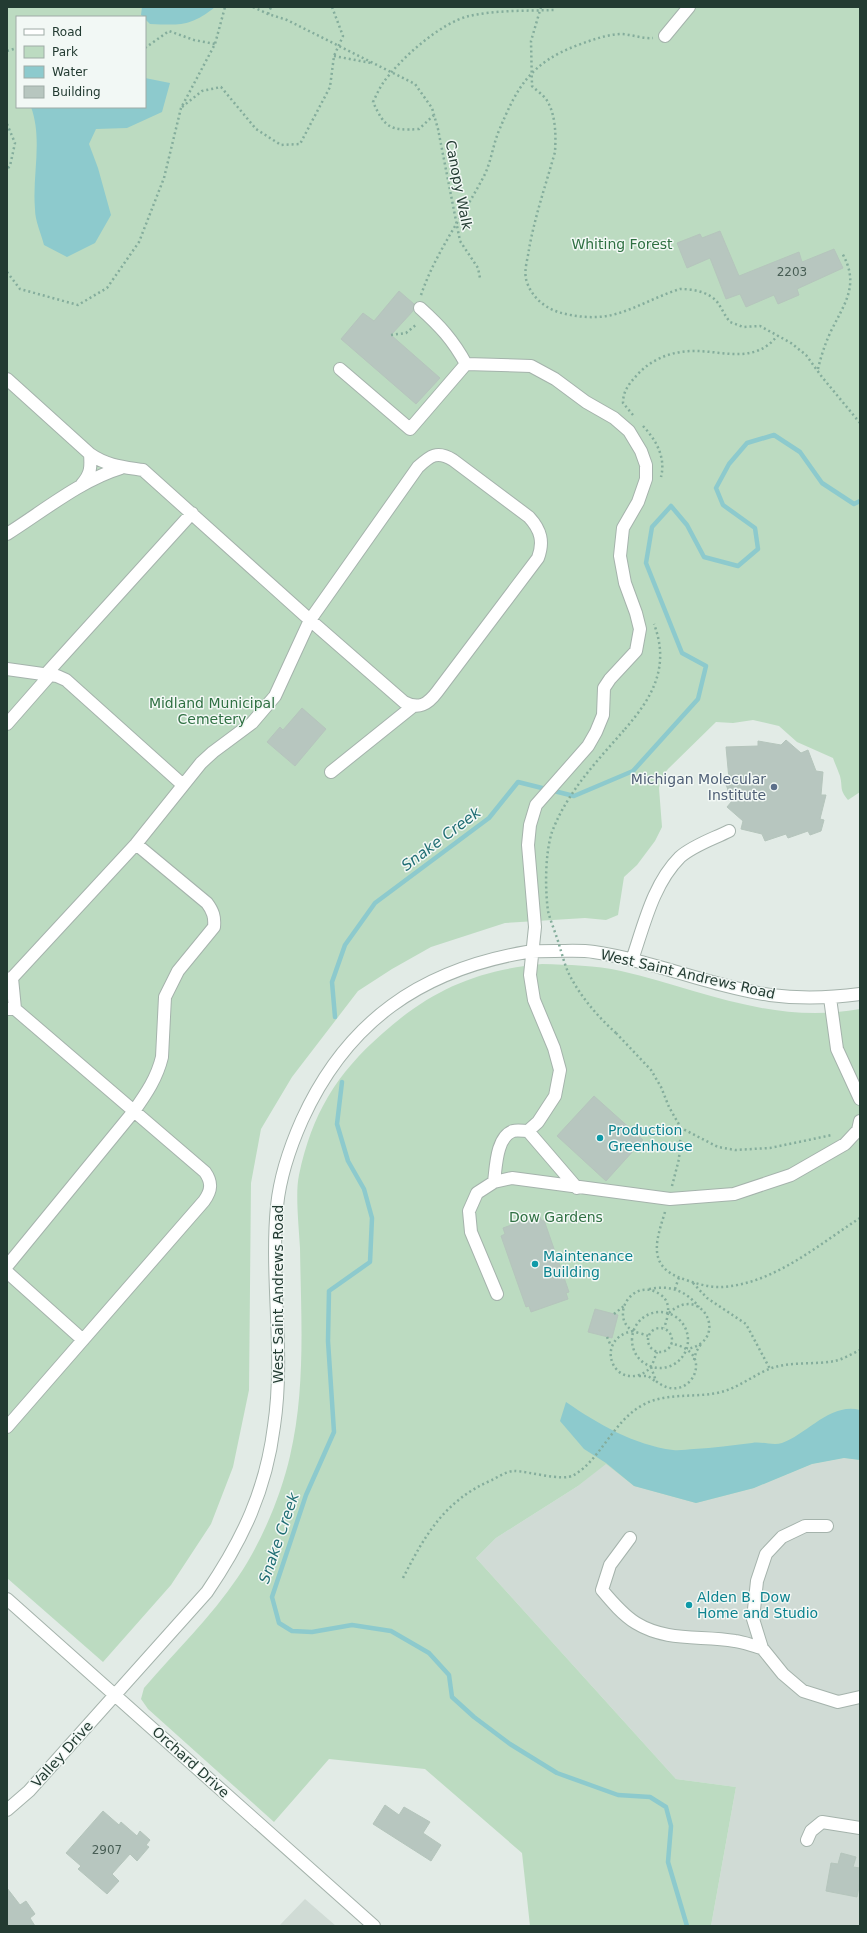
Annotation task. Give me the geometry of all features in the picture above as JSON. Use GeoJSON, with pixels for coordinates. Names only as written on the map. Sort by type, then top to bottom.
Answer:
{"type":"FeatureCollection","features":[{"type":"Feature","properties":{"kind":"street"},"geometry":{"type":"LineString","coordinates":[[665,36],[689,7]]}},
{"type":"Feature","properties":{"kind":"street"},"geometry":{"type":"LineString","coordinates":[[420,308],[452,339],[466,364]]}},
{"type":"Feature","properties":{"kind":"street"},"geometry":{"type":"LineString","coordinates":[[340,369],[410,429],[466,364]]}},
{"type":"Feature","properties":{"kind":"street"},"geometry":{"type":"LineString","coordinates":[[466,364],[531,366],[555,379],[586,402],[614,418],[629,431],[641,450],[646,465],[646,479],[638,502],[623,528],[620,556],[625,583],[636,613],[640,630],[636,651],[610,678],[604,688],[603,715],[588,746],[536,805],[530,825],[528,845],[535,927],[530,975],[534,1000],[554,1048],[560,1070],[555,1096],[538,1122],[528,1131],[513,1131],[504,1137],[499,1151],[494,1182]]}},
{"type":"Feature","properties":{"kind":"street"},"geometry":{"type":"LineString","coordinates":[[7,379],[90,454],[100,461],[112,465],[143,470],[310,620],[404,702],[412,706],[420,707],[429,702],[538,558],[542,549],[542,540],[536,524],[530,517],[444,454],[436,454],[427,459],[418,467],[310,620],[275,696],[252,723],[213,752],[201,763],[136,844],[10,979],[11,1009],[205,1172],[209,1177],[211,1185],[210,1193],[7,1427]]}},
{"type":"Feature","properties":{"kind":"street"},"geometry":{"type":"LineString","coordinates":[[78,488],[89,476],[91,467],[90,454]]}},
{"type":"Feature","properties":{"kind":"street"},"geometry":{"type":"LineString","coordinates":[[7,534],[104,473],[124,467]]}},
{"type":"Feature","properties":{"kind":"street"},"geometry":{"type":"LineString","coordinates":[[7,724],[48,675],[192,513]]}},
{"type":"Feature","properties":{"kind":"street"},"geometry":{"type":"LineString","coordinates":[[7,669],[48,675],[66,680],[183,785]]}},
{"type":"Feature","properties":{"kind":"street"},"geometry":{"type":"LineString","coordinates":[[331,772],[412,706]]}},
{"type":"Feature","properties":{"kind":"street"},"geometry":{"type":"LineString","coordinates":[[632,960],[650,908],[664,877],[681,857],[696,846],[729,832]]}},
{"type":"Feature","properties":{"kind":"street"},"geometry":{"type":"LineString","coordinates":[[7,1266],[134,1111],[149,1090],[160,1066],[165,997],[178,971],[210,934],[214,927],[215,919],[212,910],[207,903],[136,844]]}},
{"type":"Feature","properties":{"kind":"street","name":"West Saint Andrews Road"},"geometry":{"type":"LineString","coordinates":[[116,1695],[207,1592],[243,1534],[258,1496],[269,1457],[278,1391],[276,1233],[277,1204],[282,1177],[293,1140],[311,1100],[344,1051],[366,1027],[393,1004],[418,987],[445,974],[488,960],[532,951],[592,952],[632,960],[769,995],[800,998],[830,998],[860,994]]}},
{"type":"Feature","properties":{"kind":"street"},"geometry":{"type":"LineString","coordinates":[[830,998],[837,1049],[860,1099]]}},
{"type":"Feature","properties":{"kind":"street"},"geometry":{"type":"LineString","coordinates":[[497,1294],[471,1232],[469,1211],[477,1193],[494,1182],[512,1178],[577,1188],[670,1199],[734,1194],[791,1174],[845,1144],[858,1130],[860,1121]]}},
{"type":"Feature","properties":{"kind":"street"},"geometry":{"type":"LineString","coordinates":[[528,1131],[577,1188]]}},
{"type":"Feature","properties":{"kind":"street"},"geometry":{"type":"LineString","coordinates":[[7,1272],[83,1340]]}},
{"type":"Feature","properties":{"kind":"street"},"geometry":{"type":"LineString","coordinates":[[827,1526],[805,1526],[782,1537],[766,1554],[757,1581],[753,1619],[762,1648],[783,1674],[803,1692],[838,1702],[860,1697]]}},
{"type":"Feature","properties":{"kind":"street"},"geometry":{"type":"LineString","coordinates":[[630,1538],[610,1565],[602,1590],[618,1608],[635,1623],[655,1633],[686,1638],[735,1641],[762,1648]]}},
{"type":"Feature","properties":{"kind":"street","name":"Orchard Drive"},"geometry":{"type":"LineString","coordinates":[[7,1599],[374,1926]]}},
{"type":"Feature","properties":{"kind":"street","name":"Valley Drive"},"geometry":{"type":"LineString","coordinates":[[7,1810],[29,1791],[116,1695]]}},
{"type":"Feature","properties":{"kind":"street"},"geometry":{"type":"LineString","coordinates":[[807,1840],[811,1831],[822,1822],[860,1828]]}},
{"type":"Feature","properties":{"kind":"path"},"geometry":{"type":"LineString","coordinates":[[7,272],[20,289],[78,305],[107,288],[139,242],[164,178],[181,108],[215,44],[225,7]]}},
{"type":"Feature","properties":{"kind":"path","name":"Canopy Walk"},"geometry":{"type":"LineString","coordinates":[[252,7],[287,20],[415,84],[432,108],[438,129],[460,241],[478,268],[480,278]]}},
{"type":"Feature","properties":{"kind":"path"},"geometry":{"type":"LineString","coordinates":[[268,14],[271,7]]}},
{"type":"Feature","properties":{"kind":"path"},"geometry":{"type":"LineString","coordinates":[[181,108],[202,91],[221,87],[256,129],[282,145],[300,144],[330,86],[334,56],[343,36],[332,7]]}},
{"type":"Feature","properties":{"kind":"path"},"geometry":{"type":"LineString","coordinates":[[434,115],[419,129],[399,130],[382,122],[373,102],[383,84],[399,63],[434,33],[468,16],[540,9],[554,10]]}},
{"type":"Feature","properties":{"kind":"path"},"geometry":{"type":"LineString","coordinates":[[540,9],[531,41],[530,74],[532,86],[546,99],[555,126],[556,142],[555,152],[537,209],[527,263],[526,277],[535,297],[543,305],[556,311],[570,316],[584,316],[612,315],[649,302],[663,294],[680,289],[691,289],[705,293],[718,302],[730,322],[743,327],[760,326],[791,343],[806,355],[830,388],[860,423]]}},
{"type":"Feature","properties":{"kind":"path"},"geometry":{"type":"LineString","coordinates":[[146,47],[169,31],[194,40],[215,44]]}},
{"type":"Feature","properties":{"kind":"path"},"geometry":{"type":"LineString","coordinates":[[391,335],[406,333],[416,325],[422,317],[420,297],[426,280],[449,233],[470,200],[488,167],[498,134],[520,87],[536,67],[549,57],[602,37],[620,34],[638,35],[651,39],[665,36]]}},
{"type":"Feature","properties":{"kind":"path"},"geometry":{"type":"LineString","coordinates":[[334,56],[375,64]]}},
{"type":"Feature","properties":{"kind":"path"},"geometry":{"type":"LineString","coordinates":[[7,124],[15,143],[10,166],[7,169]]}},
{"type":"Feature","properties":{"kind":"path"},"geometry":{"type":"LineString","coordinates":[[818,370],[823,350],[843,311],[850,292],[851,279],[847,262],[842,253]]}},
{"type":"Feature","properties":{"kind":"path"},"geometry":{"type":"LineString","coordinates":[[637,419],[623,403],[623,392],[646,366],[660,357],[676,353],[697,351],[734,355],[763,350],[777,336]]}},
{"type":"Feature","properties":{"kind":"path"},"geometry":{"type":"LineString","coordinates":[[642,425],[655,441],[661,455],[664,466],[660,478]]}},
{"type":"Feature","properties":{"kind":"path"},"geometry":{"type":"LineString","coordinates":[[652,616],[660,639],[661,658],[659,670],[649,698],[626,729],[579,784],[552,833],[546,888],[548,911],[568,972],[574,983],[602,1020],[650,1070],[661,1087],[669,1107],[681,1128],[718,1146],[735,1150],[770,1148],[834,1134]]}},
{"type":"Feature","properties":{"kind":"path"},"geometry":{"type":"LineString","coordinates":[[681,1128],[678,1159],[670,1199],[656,1242],[658,1259],[669,1273],[693,1283],[722,1287],[755,1280],[784,1268],[860,1218]]}},
{"type":"Feature","properties":{"kind":"path"},"geometry":{"type":"LineString","coordinates":[[675,1289],[679,1277]]}},
{"type":"Feature","properties":{"kind":"path"},"geometry":{"type":"LineString","coordinates":[[693,1283],[707,1298],[746,1324],[770,1369]]}},
{"type":"Feature","properties":{"kind":"path"},"geometry":{"type":"LineString","coordinates":[[607,1337],[608,1343],[611,1347],[611,1359],[614,1367],[620,1373],[628,1376],[648,1376],[669,1389],[677,1389],[685,1386],[692,1380],[695,1372],[694,1360],[696,1352],[707,1337],[710,1329],[706,1313],[685,1293],[675,1289],[661,1287],[638,1290],[631,1295],[625,1305],[614,1314]]}},
{"type":"Feature","properties":{"kind":"path"},"geometry":{"type":"LineString","coordinates":[[647,1289],[656,1291],[663,1296],[668,1304],[669,1313],[664,1328]]}},
{"type":"Feature","properties":{"kind":"path"},"geometry":{"type":"LineString","coordinates":[[669,1313],[675,1307],[683,1304],[692,1304],[699,1307]]}},
{"type":"Feature","properties":{"kind":"path"},"geometry":{"type":"LineString","coordinates":[[625,1305],[624,1318],[633,1331]]}},
{"type":"Feature","properties":{"kind":"path"},"geometry":{"type":"LineString","coordinates":[[652,1313],[669,1313],[676,1317],[684,1326],[688,1337],[687,1349],[681,1360],[671,1366],[659,1369],[651,1367],[638,1359],[632,1348],[631,1336],[636,1325],[644,1316],[652,1313]]}},
{"type":"Feature","properties":{"kind":"path"},"geometry":{"type":"LineString","coordinates":[[656,1328],[664,1328],[671,1335],[671,1343],[666,1350],[657,1352],[649,1346],[648,1336],[656,1328]]}},
{"type":"Feature","properties":{"kind":"path"},"geometry":{"type":"LineString","coordinates":[[611,1347],[618,1336],[625,1332],[633,1331],[648,1336]]}},
{"type":"Feature","properties":{"kind":"path"},"geometry":{"type":"LineString","coordinates":[[671,1343],[687,1349],[695,1348],[702,1343]]}},
{"type":"Feature","properties":{"kind":"path"},"geometry":{"type":"LineString","coordinates":[[687,1349],[694,1360]]}},
{"type":"Feature","properties":{"kind":"path"},"geometry":{"type":"LineString","coordinates":[[403,1578],[422,1541],[445,1511],[476,1487],[513,1471],[548,1476],[572,1476],[586,1467],[617,1427],[640,1406],[670,1396],[718,1393],[746,1383],[770,1369],[799,1364],[836,1361],[860,1350]]}},
{"type":"Feature","properties":{"kind":"path"},"geometry":{"type":"LineString","coordinates":[[637,1376],[645,1373],[651,1367],[657,1352]]}},
{"type":"Feature","properties":{"kind":"path"},"geometry":{"type":"LineString","coordinates":[[651,1367],[652,1375],[656,1381]]}},
{"type":"Feature","properties":{"kind":"shaded area","name":"Alden B. Dow Home and Studio"},"geometry":{"type":"Polygon","coordinates":[[[844,1458],[860,1460],[860,1926],[711,1926],[736,1787],[676,1779],[476,1558],[496,1538],[578,1486],[606,1463],[634,1486],[754,1488],[812,1464],[844,1458]]]}},
{"type":"Feature","properties":{"kind":"shaded area"},"geometry":{"type":"Polygon","coordinates":[[[305,1899],[336,1926],[279,1926],[305,1899]]]}},
{"type":"Feature","properties":{"kind":"green space"},"geometry":{"type":"Polygon","coordinates":[[[7,7],[860,7],[860,792],[848,800],[842,791],[840,776],[833,758],[797,742],[779,726],[753,720],[733,723],[716,722],[668,769],[661,778],[659,788],[662,827],[655,841],[637,865],[624,877],[618,915],[606,920],[585,918],[505,923],[431,947],[392,969],[358,991],[292,1077],[261,1129],[251,1183],[249,1390],[233,1467],[211,1524],[171,1585],[103,1662],[7,1578],[7,7]]]}},
{"type":"Feature","properties":{"kind":"green space","name":"Dow Gardens"},"geometry":{"type":"Polygon","coordinates":[[[542,964],[611,969],[710,996],[768,1009],[828,1013],[860,1009],[860,1460],[844,1458],[812,1464],[754,1488],[696,1503],[634,1486],[606,1464],[578,1486],[496,1538],[476,1558],[676,1779],[736,1787],[711,1926],[530,1926],[522,1853],[425,1769],[329,1759],[274,1822],[148,1709],[141,1699],[144,1688],[205,1620],[238,1577],[255,1549],[269,1519],[276,1503],[286,1471],[295,1430],[300,1378],[301,1326],[300,1248],[297,1201],[298,1182],[304,1153],[319,1114],[328,1096],[339,1080],[366,1048],[401,1018],[419,1005],[437,994],[476,977],[496,971],[542,964]]]}},
{"type":"Feature","properties":{"kind":"water"},"geometry":{"type":"Polygon","coordinates":[[[142,7],[215,7],[199,18],[184,23],[169,25],[150,24],[146,20],[146,16],[141,15],[142,7]]]}},
{"type":"Feature","properties":{"kind":"water"},"geometry":{"type":"Polygon","coordinates":[[[146,78],[170,83],[162,112],[127,128],[96,129],[89,144],[98,168],[111,215],[95,243],[67,257],[44,245],[35,214],[34,196],[37,145],[31,108],[146,108],[146,78]]]}},
{"type":"Feature","properties":{"kind":"water"},"geometry":{"type":"Polygon","coordinates":[[[566,1402],[604,1426],[630,1438],[659,1447],[676,1450],[756,1443],[778,1444],[791,1439],[829,1415],[849,1409],[860,1410],[860,1460],[844,1458],[812,1464],[754,1488],[696,1503],[634,1486],[606,1463],[584,1449],[560,1421],[566,1402]]]}},
{"type":"Feature","properties":{"kind":"building"},"geometry":{"type":"Polygon","coordinates":[[[720,231],[739,276],[799,252],[802,262],[834,249],[843,268],[797,289],[799,295],[778,304],[774,295],[746,307],[740,294],[726,299],[710,258],[687,268],[677,243],[700,234],[702,238],[720,231]]]}},
{"type":"Feature","properties":{"kind":"building"},"geometry":{"type":"Polygon","coordinates":[[[399,291],[414,304],[413,311],[391,335],[440,378],[416,404],[341,339],[363,313],[374,321],[399,291]]]}},
{"type":"Feature","properties":{"kind":"building"},"geometry":{"type":"Polygon","coordinates":[[[302,708],[326,729],[295,766],[267,742],[280,727],[283,730],[302,708]]]}},
{"type":"Feature","properties":{"kind":"building","name":"Michigan Molecular Institute"},"geometry":{"type":"Polygon","coordinates":[[[786,740],[801,753],[808,750],[816,771],[823,772],[821,795],[826,795],[820,819],[824,820],[821,831],[810,835],[808,831],[788,838],[786,834],[765,841],[762,834],[741,829],[743,821],[727,807],[732,801],[724,779],[729,779],[726,747],[758,746],[758,741],[781,745],[786,740]]]}},
{"type":"Feature","properties":{"kind":"building","name":"Production Greenhouse"},"geometry":{"type":"Polygon","coordinates":[[[594,1096],[643,1140],[606,1181],[557,1136],[594,1096]]]}},
{"type":"Feature","properties":{"kind":"building","name":"Maintenance Building"},"geometry":{"type":"Polygon","coordinates":[[[539,1215],[542,1221],[544,1220],[569,1292],[566,1293],[568,1299],[531,1312],[529,1306],[526,1307],[501,1236],[505,1234],[503,1228],[539,1215]]]}},
{"type":"Feature","properties":{"kind":"building"},"geometry":{"type":"Polygon","coordinates":[[[595,1309],[618,1315],[612,1338],[588,1332],[595,1309]]]}},
{"type":"Feature","properties":{"kind":"building"},"geometry":{"type":"Polygon","coordinates":[[[385,1805],[399,1815],[404,1807],[430,1822],[423,1833],[441,1845],[431,1861],[373,1824],[385,1805]]]}},
{"type":"Feature","properties":{"kind":"building"},"geometry":{"type":"Polygon","coordinates":[[[103,1811],[119,1825],[121,1822],[137,1836],[140,1831],[150,1840],[146,1845],[149,1847],[137,1861],[130,1854],[112,1874],[119,1881],[107,1894],[78,1869],[81,1866],[66,1853],[103,1811]]]}},
{"type":"Feature","properties":{"kind":"building"},"geometry":{"type":"Polygon","coordinates":[[[841,1853],[856,1857],[853,1867],[860,1868],[860,1881],[857,1897],[826,1891],[831,1863],[838,1864],[841,1853]]]}},
{"type":"Feature","properties":{"kind":"building"},"geometry":{"type":"Polygon","coordinates":[[[7,1888],[20,1905],[26,1901],[35,1914],[30,1918],[35,1926],[7,1926],[7,1888]]]}},
{"type":"Feature","properties":{"kind":"waterway","name":"Snake Creek"},"geometry":{"type":"LineString","coordinates":[[335,1017],[332,982],[345,945],[375,903],[489,818],[518,782],[574,796],[633,771],[698,699],[706,666],[682,653],[646,563],[652,527],[671,506],[687,525],[704,557],[738,566],[758,549],[755,528],[723,505],[716,488],[729,464],[747,443],[774,435],[800,452],[822,483],[854,504],[860,501]]}},
{"type":"Feature","properties":{"kind":"waterway","name":"Snake Creek"},"geometry":{"type":"LineString","coordinates":[[342,1082],[337,1124],[348,1161],[364,1189],[372,1218],[370,1262],[329,1291],[328,1341],[334,1432],[306,1495],[272,1597],[279,1623],[292,1631],[312,1632],[352,1625],[391,1631],[429,1653],[449,1675],[452,1697],[474,1717],[510,1744],[557,1773],[618,1795],[650,1797],[666,1807],[671,1826],[668,1862],[687,1926]]}},
{"type":"Feature","properties":{"kind":"place","name":"Michigan Molecular Institute"},"geometry":{"type":"Point","coordinates":[774,787]}},
{"type":"Feature","properties":{"kind":"place","name":"Production Greenhouse"},"geometry":{"type":"Point","coordinates":[600,1138]}},
{"type":"Feature","properties":{"kind":"place","name":"Maintenance Building"},"geometry":{"type":"Point","coordinates":[535,1264]}},
{"type":"Feature","properties":{"kind":"place","name":"Alden B. Dow Home and Studio"},"geometry":{"type":"Point","coordinates":[689,1605]}},
{"type":"Feature","properties":{"kind":"park label","name":"Whiting Forest"},"geometry":{"type":"Point","coordinates":[622,244]}},
{"type":"Feature","properties":{"kind":"park label","name":"Midland Municipal Cemetery"},"geometry":{"type":"Point","coordinates":[212,712]}}]}
